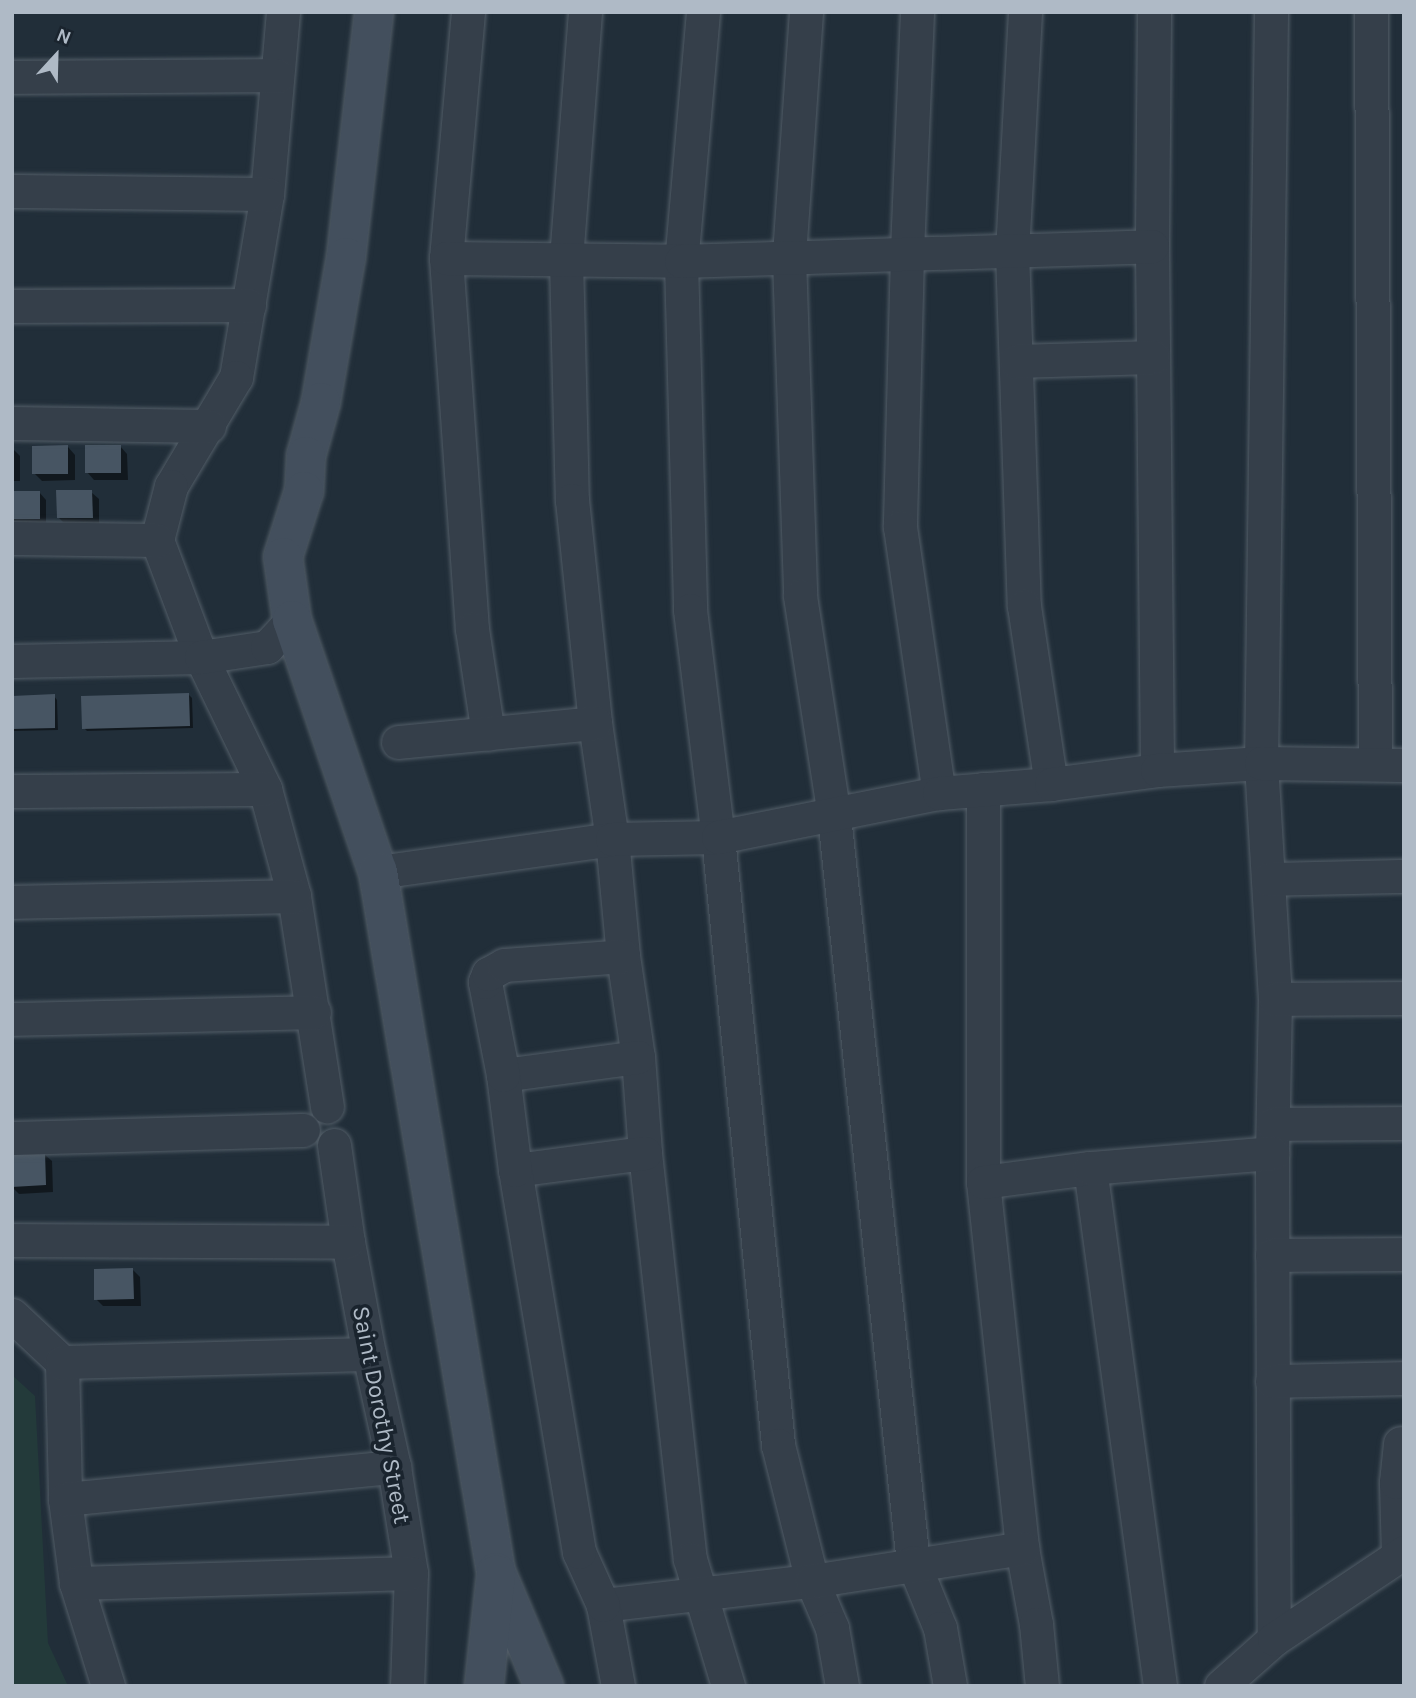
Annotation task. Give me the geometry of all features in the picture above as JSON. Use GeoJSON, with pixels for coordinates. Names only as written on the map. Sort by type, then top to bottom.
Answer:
{"type":"FeatureCollection","features":[{"type":"Feature","properties":{"kind":"street"},"geometry":{"type":"LineString","coordinates":[[283,12],[267,194],[236,377],[171,486],[157,540],[201,657],[265,789],[294,897],[327,1106]]}},
{"type":"Feature","properties":{"kind":"street"},"geometry":{"type":"LineString","coordinates":[[374,12],[346,257],[321,402],[306,456],[304,491],[283,556],[292,620],[378,872],[496,1573],[544,1686]]}},
{"type":"Feature","properties":{"kind":"street"},"geometry":{"type":"LineString","coordinates":[[468,12],[446,258],[472,629],[488,734]]}},
{"type":"Feature","properties":{"kind":"street"},"geometry":{"type":"LineString","coordinates":[[585,12],[566,260],[572,500],[595,723],[638,1058],[645,1153],[690,1559],[728,1686]]}},
{"type":"Feature","properties":{"kind":"street"},"geometry":{"type":"LineString","coordinates":[[703,12],[681,261],[690,610],[718,837],[778,1445],[812,1581],[832,1629],[842,1686]]}},
{"type":"Feature","properties":{"kind":"street"},"geometry":{"type":"LineString","coordinates":[[806,12],[789,258],[800,596],[834,816],[916,1567],[940,1628],[950,1686]]}},
{"type":"Feature","properties":{"kind":"street"},"geometry":{"type":"LineString","coordinates":[[918,12],[907,254],[900,527],[939,793]]}},
{"type":"Feature","properties":{"kind":"street"},"geometry":{"type":"LineString","coordinates":[[1025,12],[1012,251],[1024,606],[1051,784]]}},
{"type":"Feature","properties":{"kind":"street"},"geometry":{"type":"LineString","coordinates":[[1154,12],[1152,246],[1157,770]]}},
{"type":"Feature","properties":{"kind":"street"},"geometry":{"type":"LineString","coordinates":[[1271,12],[1262,763],[1276,999],[1272,1139],[1274,1639]]}},
{"type":"Feature","properties":{"kind":"street"},"geometry":{"type":"LineString","coordinates":[[378,872],[612,839],[718,837],[939,793],[1051,784],[1157,770],[1262,763],[1389,765],[1371,12]]}},
{"type":"Feature","properties":{"kind":"street"},"geometry":{"type":"LineString","coordinates":[[12,77],[277,75]]}},
{"type":"Feature","properties":{"kind":"street"},"geometry":{"type":"LineString","coordinates":[[12,191],[267,194]]}},
{"type":"Feature","properties":{"kind":"street"},"geometry":{"type":"LineString","coordinates":[[446,258],[681,261],[1152,246]]}},
{"type":"Feature","properties":{"kind":"street"},"geometry":{"type":"LineString","coordinates":[[12,306],[249,305]]}},
{"type":"Feature","properties":{"kind":"street"},"geometry":{"type":"LineString","coordinates":[[1016,360],[1153,357]]}},
{"type":"Feature","properties":{"kind":"street"},"geometry":{"type":"LineString","coordinates":[[12,423],[209,426]]}},
{"type":"Feature","properties":{"kind":"street"},"geometry":{"type":"LineString","coordinates":[[12,538],[157,540]]}},
{"type":"Feature","properties":{"kind":"street"},"geometry":{"type":"LineString","coordinates":[[12,661],[201,657],[267,647],[292,620]]}},
{"type":"Feature","properties":{"kind":"street"},"geometry":{"type":"LineString","coordinates":[[398,742],[595,723]]}},
{"type":"Feature","properties":{"kind":"street"},"geometry":{"type":"LineString","coordinates":[[12,791],[265,789]]}},
{"type":"Feature","properties":{"kind":"street"},"geometry":{"type":"LineString","coordinates":[[983,789],[983,1181],[1022,1548],[1036,1624],[1042,1686]]}},
{"type":"Feature","properties":{"kind":"street"},"geometry":{"type":"LineString","coordinates":[[1268,878],[1404,876]]}},
{"type":"Feature","properties":{"kind":"street"},"geometry":{"type":"LineString","coordinates":[[12,902],[294,897]]}},
{"type":"Feature","properties":{"kind":"street"},"geometry":{"type":"LineString","coordinates":[[618,1686],[603,1605],[579,1552],[515,1170],[503,1075],[485,991],[488,974],[504,965],[623,956]]}},
{"type":"Feature","properties":{"kind":"street"},"geometry":{"type":"LineString","coordinates":[[1276,999],[1404,998]]}},
{"type":"Feature","properties":{"kind":"street"},"geometry":{"type":"LineString","coordinates":[[12,1019],[314,1012]]}},
{"type":"Feature","properties":{"kind":"street"},"geometry":{"type":"LineString","coordinates":[[503,1075],[638,1058]]}},
{"type":"Feature","properties":{"kind":"street"},"geometry":{"type":"LineString","coordinates":[[327,1106],[339,1112],[345,1123],[343,1136],[334,1145],[321,1147],[309,1142],[303,1130],[305,1117],[314,1108],[327,1106]]}},
{"type":"Feature","properties":{"kind":"street"},"geometry":{"type":"LineString","coordinates":[[983,1181],[1090,1168],[1272,1139],[1404,1123]]}},
{"type":"Feature","properties":{"kind":"street"},"geometry":{"type":"LineString","coordinates":[[12,1138],[303,1130]]}},
{"type":"Feature","properties":{"kind":"street","name":"Saint Dorothy Street"},"geometry":{"type":"LineString","coordinates":[[334,1145],[348,1242],[394,1467],[411,1573],[407,1686]]}},
{"type":"Feature","properties":{"kind":"street"},"geometry":{"type":"LineString","coordinates":[[515,1170],[645,1153]]}},
{"type":"Feature","properties":{"kind":"street"},"geometry":{"type":"LineString","coordinates":[[1090,1168],[1160,1686]]}},
{"type":"Feature","properties":{"kind":"street"},"geometry":{"type":"LineString","coordinates":[[12,1240],[348,1242]]}},
{"type":"Feature","properties":{"kind":"street"},"geometry":{"type":"LineString","coordinates":[[1272,1255],[1404,1254]]}},
{"type":"Feature","properties":{"kind":"street"},"geometry":{"type":"LineString","coordinates":[[12,1315],[62,1362],[369,1354]]}},
{"type":"Feature","properties":{"kind":"street"},"geometry":{"type":"LineString","coordinates":[[62,1362],[65,1499],[76,1583],[108,1686]]}},
{"type":"Feature","properties":{"kind":"street"},"geometry":{"type":"LineString","coordinates":[[1272,1381],[1404,1378]]}},
{"type":"Feature","properties":{"kind":"street"},"geometry":{"type":"LineString","coordinates":[[1221,1686],[1274,1639],[1401,1553],[1396,1482],[1400,1443]]}},
{"type":"Feature","properties":{"kind":"street"},"geometry":{"type":"LineString","coordinates":[[65,1499],[394,1467]]}},
{"type":"Feature","properties":{"kind":"street"},"geometry":{"type":"LineString","coordinates":[[603,1605],[916,1567],[1022,1548]]}},
{"type":"Feature","properties":{"kind":"street"},"geometry":{"type":"LineString","coordinates":[[76,1583],[411,1573]]}},
{"type":"Feature","properties":{"kind":"street"},"geometry":{"type":"LineString","coordinates":[[484,1686],[496,1573]]}},
{"type":"Feature","properties":{"kind":"street"},"geometry":{"type":"LineString","coordinates":[[391,1686],[407,1686]]}},
{"type":"Feature","properties":{"kind":"green space"},"geometry":{"type":"Polygon","coordinates":[[[12,1375],[35,1396],[48,1643],[68,1686],[12,1686],[12,1375]]]}},
{"type":"Feature","properties":{"kind":"building"},"geometry":{"type":"Polygon","coordinates":[[[68,445],[68,474],[32,474],[32,446],[68,445]]]}},
{"type":"Feature","properties":{"kind":"building"},"geometry":{"type":"Polygon","coordinates":[[[85,445],[121,445],[121,473],[85,473],[85,445]]]}},
{"type":"Feature","properties":{"kind":"building"},"geometry":{"type":"Polygon","coordinates":[[[56,490],[92,490],[93,518],[57,518],[56,490]]]}},
{"type":"Feature","properties":{"kind":"building"},"geometry":{"type":"Polygon","coordinates":[[[12,491],[40,491],[40,519],[12,519],[12,491]]]}},
{"type":"Feature","properties":{"kind":"building"},"geometry":{"type":"Polygon","coordinates":[[[189,693],[190,726],[82,729],[81,696],[189,693]]]}},
{"type":"Feature","properties":{"kind":"building"},"geometry":{"type":"Polygon","coordinates":[[[55,694],[55,728],[12,729],[12,696],[55,694]]]}},
{"type":"Feature","properties":{"kind":"building"},"geometry":{"type":"Polygon","coordinates":[[[45,1152],[46,1185],[12,1187],[12,1154],[45,1152]]]}},
{"type":"Feature","properties":{"kind":"building"},"geometry":{"type":"Polygon","coordinates":[[[133,1268],[134,1299],[94,1300],[94,1269],[133,1268]]]}}]}
